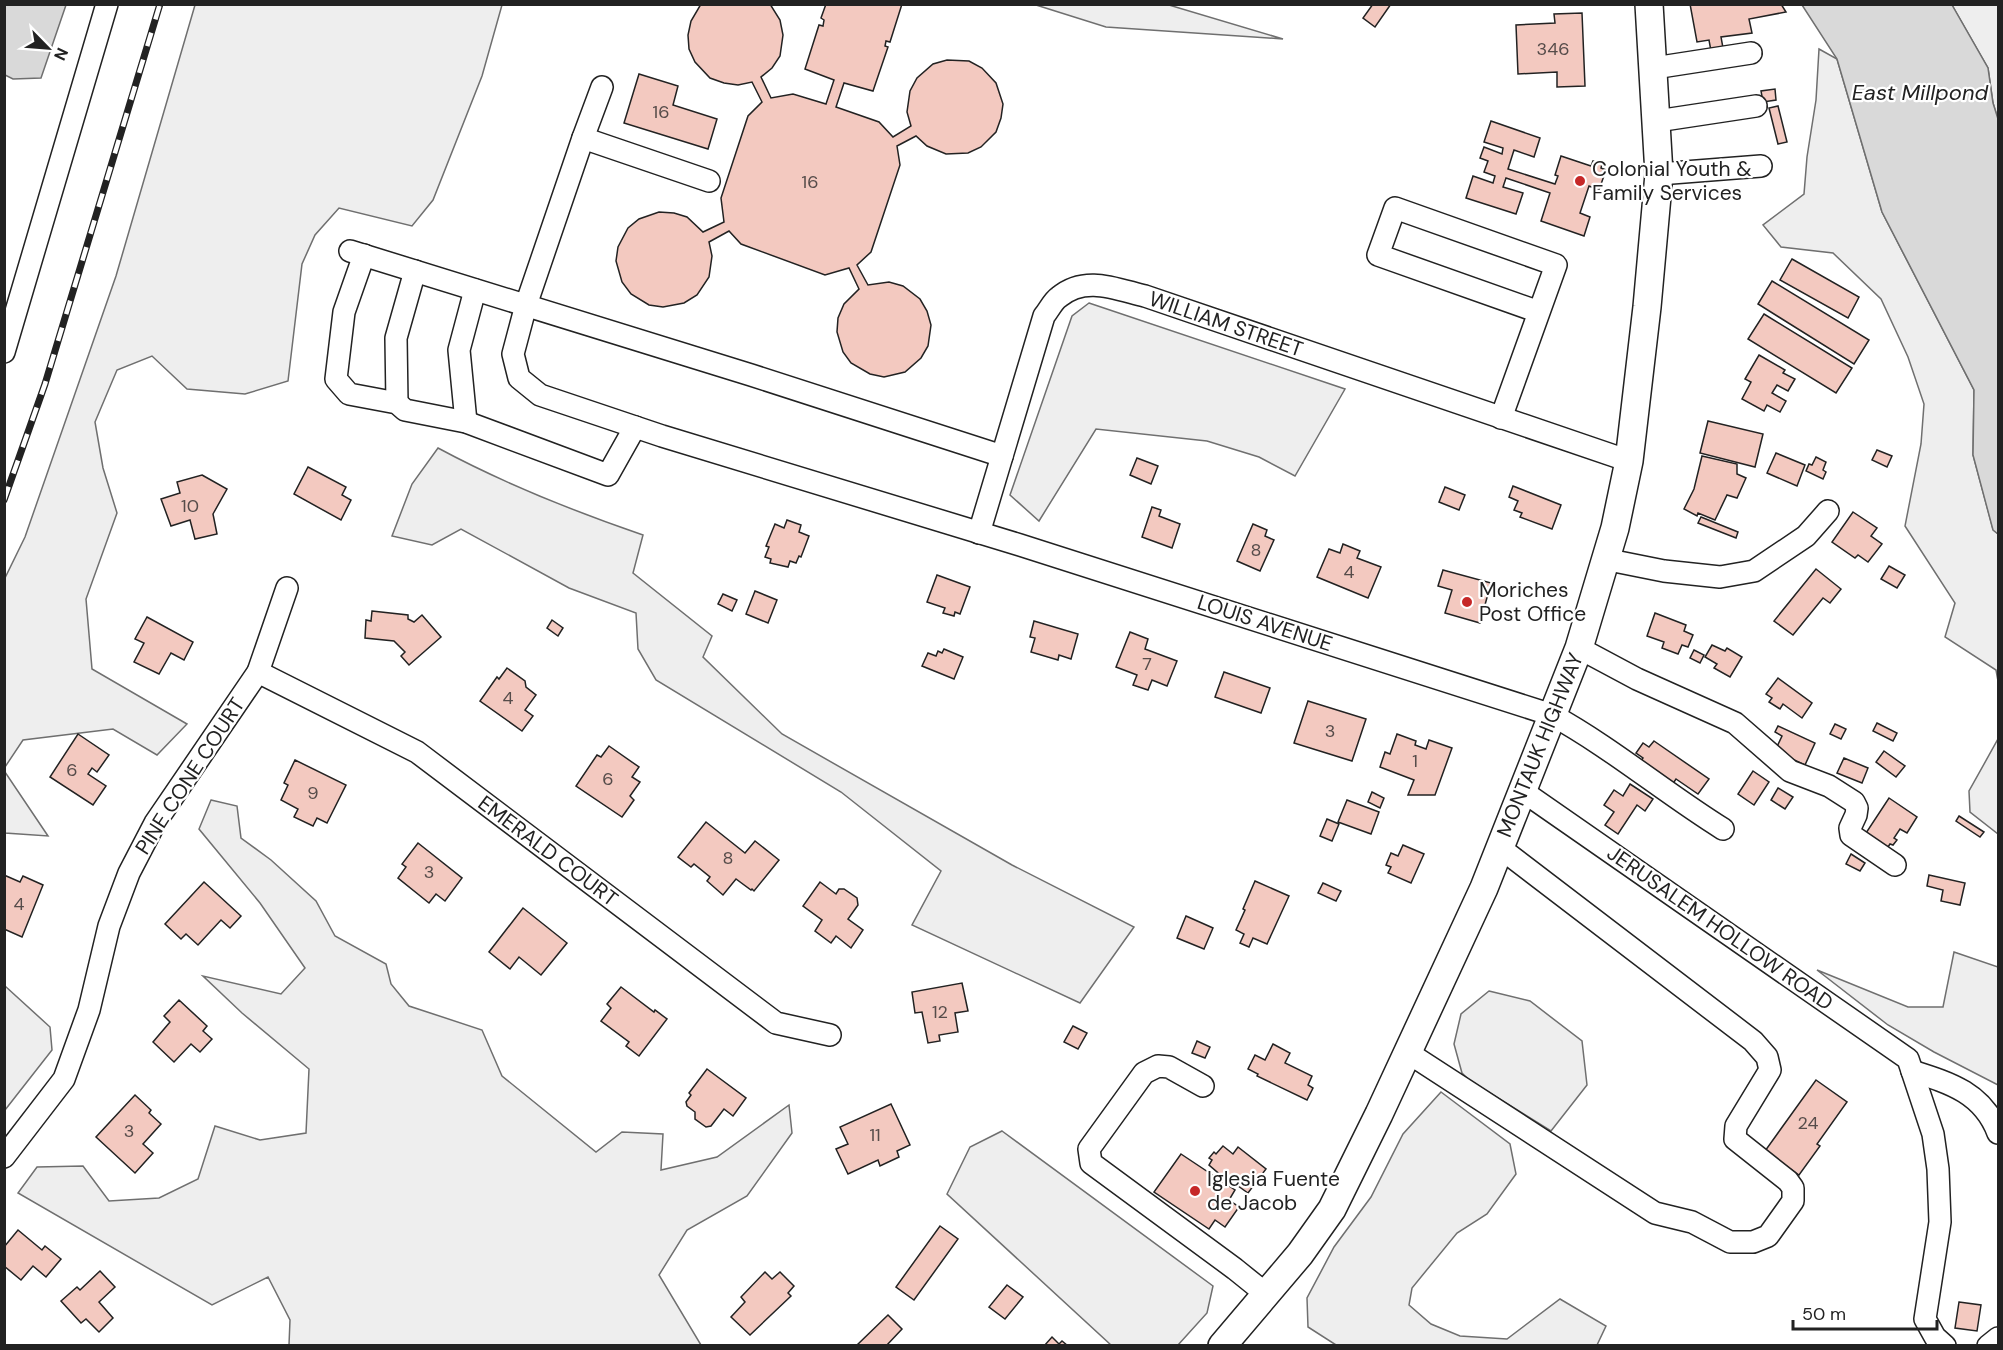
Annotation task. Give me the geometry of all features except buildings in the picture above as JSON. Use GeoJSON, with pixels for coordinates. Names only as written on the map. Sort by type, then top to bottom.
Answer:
{"type":"FeatureCollection","features":[{"type":"Feature","properties":{"kind":"main road","name":"MONTAUK HIGHWAY"},"geometry":{"type":"LineString","coordinates":[[1222,1346],[1300,1254],[1332,1209],[1484,888],[1579,648],[1615,528],[1629,461],[1647,307],[1659,174],[1649,4]]}},
{"type":"Feature","properties":{"kind":"street"},"geometry":{"type":"LineString","coordinates":[[4,352],[107,4]]}},
{"type":"Feature","properties":{"kind":"street"},"geometry":{"type":"LineString","coordinates":[[1654,68],[1750,53]]}},
{"type":"Feature","properties":{"kind":"street","name":"LOUIS AVENUE"},"geometry":{"type":"LineString","coordinates":[[602,87],[526,305],[513,354],[519,378],[540,395],[635,427],[979,533],[1552,715],[1594,740],[1723,829]]}},
{"type":"Feature","properties":{"kind":"street"},"geometry":{"type":"LineString","coordinates":[[1657,122],[1756,106]]}},
{"type":"Feature","properties":{"kind":"street"},"geometry":{"type":"LineString","coordinates":[[583,138],[709,181]]}},
{"type":"Feature","properties":{"kind":"street"},"geometry":{"type":"LineString","coordinates":[[1659,174],[1761,166]]}},
{"type":"Feature","properties":{"kind":"street"},"geometry":{"type":"LineString","coordinates":[[1501,418],[1556,265],[1395,208],[1378,255],[1539,312]]}},
{"type":"Feature","properties":{"kind":"street"},"geometry":{"type":"LineString","coordinates":[[635,427],[608,475],[466,422],[405,410],[397,403],[349,394],[336,379],[344,312],[357,253],[1002,456]]}},
{"type":"Feature","properties":{"kind":"street"},"geometry":{"type":"LineString","coordinates":[[397,403],[396,338],[415,271]]}},
{"type":"Feature","properties":{"kind":"street","name":"WILLIAM STREET"},"geometry":{"type":"LineString","coordinates":[[979,533],[1044,316],[1059,297],[1078,286],[1095,283],[1145,296],[1629,461]]}},
{"type":"Feature","properties":{"kind":"street"},"geometry":{"type":"LineString","coordinates":[[466,422],[459,350],[476,290]]}},
{"type":"Feature","properties":{"kind":"street"},"geometry":{"type":"LineString","coordinates":[[1604,559],[1664,571],[1720,577],[1754,571],[1806,536],[1828,512]]}},
{"type":"Feature","properties":{"kind":"street","name":"PINE CONE COURT"},"geometry":{"type":"LineString","coordinates":[[4,1157],[64,1079],[89,1010],[109,926],[129,873],[155,824],[258,672],[287,588]]}},
{"type":"Feature","properties":{"kind":"street"},"geometry":{"type":"LineString","coordinates":[[1579,648],[1637,679],[1735,723],[1790,771],[1829,786],[1854,802],[1857,815],[1850,828],[1851,835],[1895,865]]}},
{"type":"Feature","properties":{"kind":"street","name":"EMERALD COURT"},"geometry":{"type":"LineString","coordinates":[[258,672],[417,752],[776,1023],[830,1035]]}},
{"type":"Feature","properties":{"kind":"street","name":"JERUSALEM HOLLOW ROAD"},"geometry":{"type":"LineString","coordinates":[[1521,790],[1908,1059],[1933,1134],[1938,1169],[1940,1222],[1925,1318],[1935,1337],[1945,1346]]}},
{"type":"Feature","properties":{"kind":"street"},"geometry":{"type":"LineString","coordinates":[[1407,1052],[1655,1213],[1692,1222],[1730,1242],[1753,1242],[1768,1236],[1793,1201],[1793,1188],[1788,1180],[1735,1139],[1736,1126],[1770,1070],[1767,1057],[1754,1041],[1499,847]]}},
{"type":"Feature","properties":{"kind":"street"},"geometry":{"type":"LineString","coordinates":[[1203,1086],[1169,1067],[1158,1066],[1144,1073],[1089,1149],[1091,1163],[1266,1294]]}},
{"type":"Feature","properties":{"kind":"street"},"geometry":{"type":"LineString","coordinates":[[1912,1071],[1950,1082],[1984,1106],[1998,1133]]}},
{"type":"Feature","properties":{"kind":"street"},"geometry":{"type":"LineString","coordinates":[[1988,1346],[1998,1338]]}},
{"type":"Feature","properties":{"kind":"shaded area"},"geometry":{"type":"Polygon","coordinates":[[[195,5],[502,5],[482,76],[433,200],[412,226],[339,208],[315,235],[302,264],[288,381],[245,394],[187,389],[152,356],[117,370],[95,422],[103,468],[117,513],[86,599],[92,669],[187,724],[157,755],[113,729],[23,740],[5,767],[5,578],[25,537],[116,276],[195,5]]]}},
{"type":"Feature","properties":{"kind":"shaded area"},"geometry":{"type":"Polygon","coordinates":[[[1036,5],[1169,5],[1283,39],[1106,27],[1036,5]]]}},
{"type":"Feature","properties":{"kind":"shaded area"},"geometry":{"type":"Polygon","coordinates":[[[1952,5],[1998,5],[1998,119],[1993,103],[1988,68],[1952,5]]]}},
{"type":"Feature","properties":{"kind":"shaded area"},"geometry":{"type":"Polygon","coordinates":[[[1819,49],[1837,59],[1882,212],[1974,390],[1973,455],[1993,529],[1998,534],[1998,681],[1996,670],[1945,637],[1955,603],[1905,526],[1921,444],[1924,404],[1908,357],[1881,299],[1833,253],[1781,247],[1763,225],[1804,194],[1816,100],[1819,49]]]}},
{"type":"Feature","properties":{"kind":"shaded area"},"geometry":{"type":"Polygon","coordinates":[[[1089,303],[1345,389],[1295,476],[1259,457],[1207,441],[1096,429],[1039,521],[1010,495],[1072,316],[1089,303]]]}},
{"type":"Feature","properties":{"kind":"shaded area"},"geometry":{"type":"Polygon","coordinates":[[[438,448],[539,496],[643,535],[633,573],[712,636],[703,657],[782,734],[1012,865],[1134,927],[1080,1003],[912,925],[941,871],[841,792],[656,680],[638,649],[636,613],[569,588],[461,529],[432,545],[392,536],[412,484],[438,448]]]}},
{"type":"Feature","properties":{"kind":"shaded area"},"geometry":{"type":"Polygon","coordinates":[[[1998,739],[1998,834],[1970,812],[1969,791],[1998,739]]]}},
{"type":"Feature","properties":{"kind":"shaded area"},"geometry":{"type":"Polygon","coordinates":[[[5,772],[48,836],[5,833],[5,772]]]}},
{"type":"Feature","properties":{"kind":"shaded area"},"geometry":{"type":"Polygon","coordinates":[[[211,800],[237,806],[241,838],[271,860],[316,901],[335,936],[386,964],[391,984],[409,1006],[482,1030],[502,1076],[596,1152],[622,1132],[663,1134],[661,1170],[717,1157],[789,1105],[792,1133],[747,1196],[687,1230],[659,1275],[701,1345],[289,1345],[290,1320],[268,1277],[212,1305],[18,1193],[37,1167],[83,1166],[109,1201],[159,1198],[198,1179],[215,1126],[260,1140],[306,1133],[309,1069],[242,1013],[203,976],[281,994],[305,968],[260,903],[199,829],[211,800]]]}},
{"type":"Feature","properties":{"kind":"shaded area"},"geometry":{"type":"Polygon","coordinates":[[[1954,952],[1998,967],[1998,1085],[1888,1025],[1817,970],[1908,1007],[1943,1007],[1954,952]]]}},
{"type":"Feature","properties":{"kind":"shaded area"},"geometry":{"type":"Polygon","coordinates":[[[5,986],[50,1027],[52,1050],[5,1110],[5,986]]]}},
{"type":"Feature","properties":{"kind":"shaded area"},"geometry":{"type":"Polygon","coordinates":[[[1489,991],[1530,1001],[1582,1041],[1587,1085],[1551,1131],[1469,1080],[1462,1073],[1454,1044],[1461,1014],[1489,991]]]}},
{"type":"Feature","properties":{"kind":"shaded area"},"geometry":{"type":"Polygon","coordinates":[[[1441,1092],[1510,1144],[1516,1174],[1487,1214],[1457,1233],[1412,1288],[1409,1305],[1431,1324],[1460,1336],[1507,1339],[1560,1299],[1606,1326],[1597,1345],[1336,1345],[1308,1327],[1307,1298],[1334,1247],[1371,1197],[1403,1134],[1441,1092]]]}},
{"type":"Feature","properties":{"kind":"shaded area"},"geometry":{"type":"Polygon","coordinates":[[[1002,1131],[1213,1286],[1207,1313],[1178,1345],[1111,1345],[947,1194],[970,1147],[1002,1131]]]}},
{"type":"Feature","properties":{"kind":"water"},"geometry":{"type":"Polygon","coordinates":[[[4,5],[66,5],[41,78],[13,79],[5,75],[4,5]]]}},
{"type":"Feature","properties":{"kind":"water","name":"East Millpond"},"geometry":{"type":"Polygon","coordinates":[[[1802,5],[1952,5],[1988,68],[1993,103],[1998,119],[1998,534],[1993,530],[1973,455],[1974,390],[1882,212],[1837,59],[1802,5]]]}},
{"type":"Feature","properties":{"kind":"railway"},"geometry":{"type":"LineString","coordinates":[[4,500],[45,384],[160,4]]}},
{"type":"Feature","properties":{"kind":"place","name":"Colonial Youth & Family Services"},"geometry":{"type":"Point","coordinates":[1580,181]}},
{"type":"Feature","properties":{"kind":"place","name":"Moriches Post Office"},"geometry":{"type":"Point","coordinates":[1467,602]}},
{"type":"Feature","properties":{"kind":"place","name":"Iglesia Fuente de Jacob"},"geometry":{"type":"Point","coordinates":[1195,1191]}}]}
